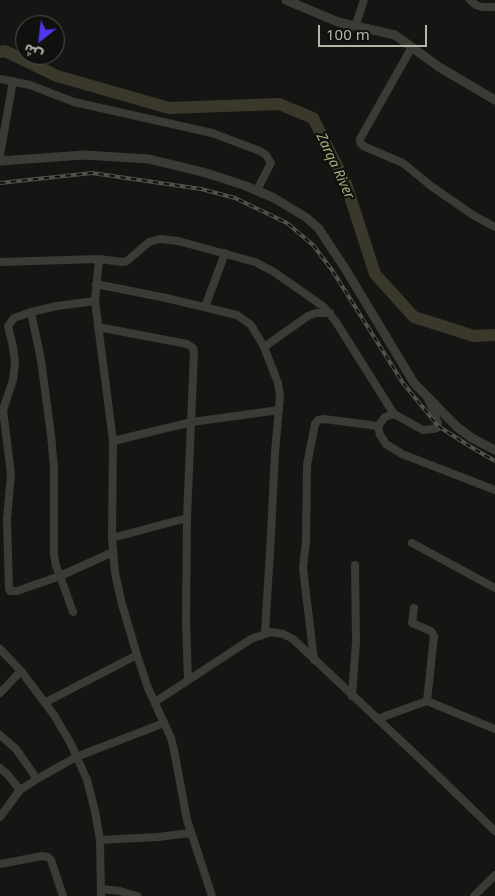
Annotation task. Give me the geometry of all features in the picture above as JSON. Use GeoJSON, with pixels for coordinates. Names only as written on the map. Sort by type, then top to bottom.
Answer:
{"type":"FeatureCollection","features":[{"type":"Feature","properties":{"kind":"street"},"geometry":{"type":"LineString","coordinates":[[286,0],[338,22],[391,34],[432,62],[495,100]]}},
{"type":"Feature","properties":{"kind":"street"},"geometry":{"type":"LineString","coordinates":[[355,27],[364,0]]}},
{"type":"Feature","properties":{"kind":"street"},"geometry":{"type":"LineString","coordinates":[[470,0],[482,7],[495,7]]}},
{"type":"Feature","properties":{"kind":"street"},"geometry":{"type":"LineString","coordinates":[[412,47],[360,142],[363,146],[403,163],[426,182],[473,215],[495,227]]}},
{"type":"Feature","properties":{"kind":"street"},"geometry":{"type":"LineString","coordinates":[[0,79],[30,85],[67,100],[212,133],[260,151],[266,154],[271,163],[257,190]]}},
{"type":"Feature","properties":{"kind":"street"},"geometry":{"type":"LineString","coordinates":[[0,156],[13,81]]}},
{"type":"Feature","properties":{"kind":"street"},"geometry":{"type":"LineString","coordinates":[[0,161],[84,155],[135,157],[160,161],[203,172],[257,190],[300,214],[319,229],[346,270],[404,368],[427,397],[457,427],[472,438],[495,450]]}},
{"type":"Feature","properties":{"kind":"street"},"geometry":{"type":"LineString","coordinates":[[0,262],[99,259],[125,262],[149,242],[160,239],[178,241],[255,262],[317,301],[330,313],[394,414]]}},
{"type":"Feature","properties":{"kind":"street"},"geometry":{"type":"LineString","coordinates":[[205,307],[225,253]]}},
{"type":"Feature","properties":{"kind":"street"},"geometry":{"type":"LineString","coordinates":[[99,259],[95,301],[112,441],[112,538],[118,590],[137,655],[176,755],[190,833],[212,896]]}},
{"type":"Feature","properties":{"kind":"street"},"geometry":{"type":"LineString","coordinates":[[96,284],[237,315],[247,321],[264,347],[278,383],[280,396],[274,453],[265,633]]}},
{"type":"Feature","properties":{"kind":"street"},"geometry":{"type":"LineString","coordinates":[[95,301],[31,312],[14,318],[8,326],[13,347],[14,363],[13,380],[3,410],[11,474],[7,519],[8,588],[10,591],[17,591],[60,576],[113,552]]}},
{"type":"Feature","properties":{"kind":"street"},"geometry":{"type":"LineString","coordinates":[[31,312],[41,360],[51,435],[54,468],[54,555],[73,612]]}},
{"type":"Feature","properties":{"kind":"street"},"geometry":{"type":"LineString","coordinates":[[264,347],[308,316],[316,313],[330,313]]}},
{"type":"Feature","properties":{"kind":"street"},"geometry":{"type":"LineString","coordinates":[[98,327],[182,343],[193,348],[194,372],[187,518],[186,622],[188,679]]}},
{"type":"Feature","properties":{"kind":"street"},"geometry":{"type":"LineString","coordinates":[[378,426],[385,417],[394,414],[423,430],[428,431],[437,428],[438,423],[427,397]]}},
{"type":"Feature","properties":{"kind":"street"},"geometry":{"type":"LineString","coordinates":[[112,441],[192,422],[279,410]]}},
{"type":"Feature","properties":{"kind":"street"},"geometry":{"type":"LineString","coordinates":[[314,660],[303,568],[306,541],[307,466],[314,426],[320,419],[378,426]]}},
{"type":"Feature","properties":{"kind":"street"},"geometry":{"type":"LineString","coordinates":[[378,426],[380,435],[386,444],[402,454],[493,489],[495,497]]}},
{"type":"Feature","properties":{"kind":"street"},"geometry":{"type":"LineString","coordinates":[[112,538],[187,518]]}},
{"type":"Feature","properties":{"kind":"street"},"geometry":{"type":"LineString","coordinates":[[412,542],[495,588]]}},
{"type":"Feature","properties":{"kind":"street"},"geometry":{"type":"LineString","coordinates":[[352,696],[356,642],[355,565]]}},
{"type":"Feature","properties":{"kind":"street"},"geometry":{"type":"LineString","coordinates":[[414,608],[412,623],[430,631],[434,636],[427,701]]}},
{"type":"Feature","properties":{"kind":"street"},"geometry":{"type":"LineString","coordinates":[[155,702],[251,639],[265,633],[276,632],[288,635],[377,720],[435,772],[495,831]]}},
{"type":"Feature","properties":{"kind":"street"},"geometry":{"type":"LineString","coordinates":[[0,649],[21,670],[46,702],[71,744],[92,793],[100,840],[101,893],[120,891],[137,896]]}},
{"type":"Feature","properties":{"kind":"street"},"geometry":{"type":"LineString","coordinates":[[46,702],[137,655]]}},
{"type":"Feature","properties":{"kind":"street"},"geometry":{"type":"LineString","coordinates":[[0,693],[21,670]]}},
{"type":"Feature","properties":{"kind":"street"},"geometry":{"type":"LineString","coordinates":[[377,720],[427,701],[495,729]]}},
{"type":"Feature","properties":{"kind":"street"},"geometry":{"type":"LineString","coordinates":[[0,817],[20,790],[37,779],[76,757],[164,723]]}},
{"type":"Feature","properties":{"kind":"street"},"geometry":{"type":"LineString","coordinates":[[0,735],[16,749],[37,779]]}},
{"type":"Feature","properties":{"kind":"street"},"geometry":{"type":"LineString","coordinates":[[0,768],[20,790]]}},
{"type":"Feature","properties":{"kind":"street"},"geometry":{"type":"LineString","coordinates":[[100,840],[158,837],[190,833]]}},
{"type":"Feature","properties":{"kind":"street"},"geometry":{"type":"LineString","coordinates":[[0,864],[46,856],[51,860],[63,896]]}},
{"type":"Feature","properties":{"kind":"street"},"geometry":{"type":"LineString","coordinates":[[474,896],[495,875]]}},
{"type":"Feature","properties":{"kind":"waterway","name":"Zarqa River"},"geometry":{"type":"LineString","coordinates":[[0,52],[5,51],[57,76],[169,108],[279,104],[313,118],[346,184],[375,274],[414,317],[474,336],[495,335]]}},
{"type":"Feature","properties":{"kind":"railway"},"geometry":{"type":"LineString","coordinates":[[0,183],[92,173],[201,189],[235,198],[287,223],[313,245],[332,270],[403,383],[438,426],[495,461]]}}]}
